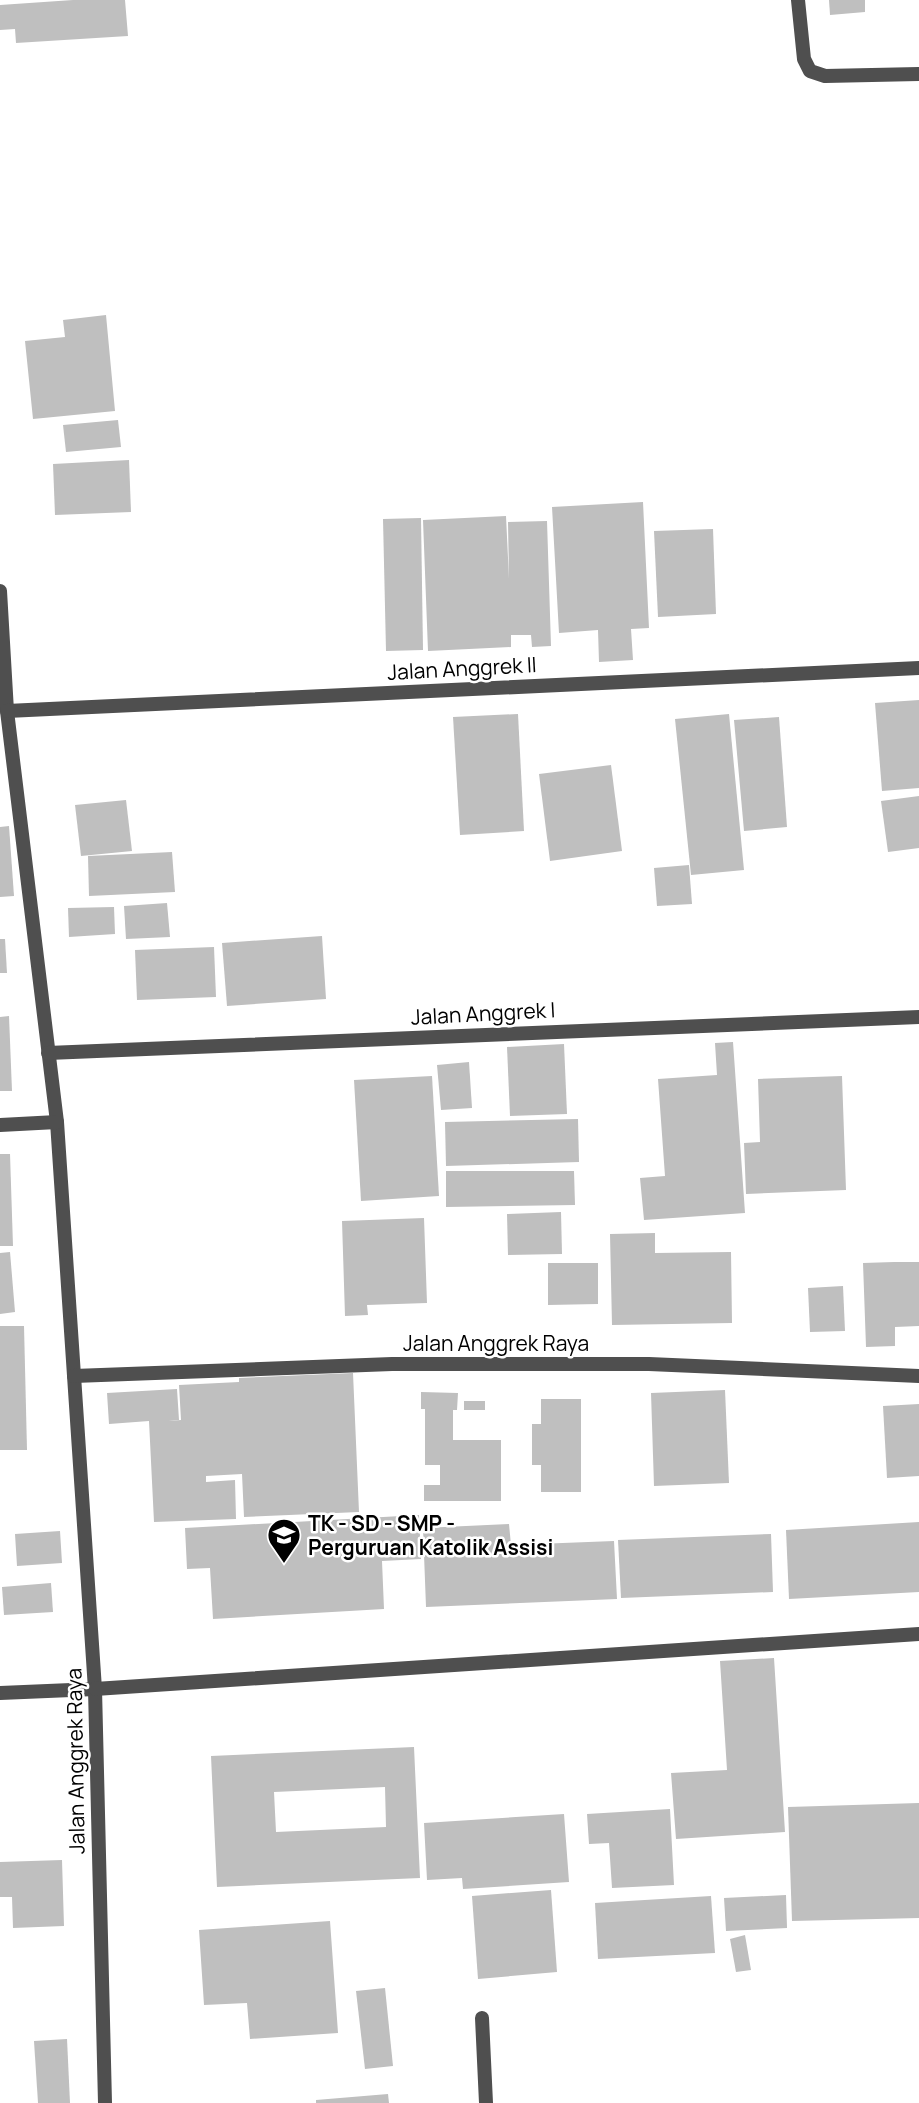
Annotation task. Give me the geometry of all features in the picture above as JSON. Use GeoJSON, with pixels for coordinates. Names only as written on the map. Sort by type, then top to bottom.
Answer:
{"type":"FeatureCollection","features":[{"type":"Feature","properties":{"kind":"street"},"geometry":{"type":"LineString","coordinates":[[798,0],[804,58],[810,71],[825,76],[919,74]]}},
{"type":"Feature","properties":{"kind":"street","name":"Jalan Anggrek Raya"},"geometry":{"type":"LineString","coordinates":[[0,591],[7,710],[57,1122],[95,1689],[105,2103]]}},
{"type":"Feature","properties":{"kind":"street","name":"Jalan Anggrek II"},"geometry":{"type":"LineString","coordinates":[[7,710],[919,668]]}},
{"type":"Feature","properties":{"kind":"street","name":"Jalan Anggrek I"},"geometry":{"type":"LineString","coordinates":[[48,1053],[721,1023],[919,1017]]}},
{"type":"Feature","properties":{"kind":"street"},"geometry":{"type":"LineString","coordinates":[[0,1125],[57,1122]]}},
{"type":"Feature","properties":{"kind":"street","name":"Jalan Anggrek Raya"},"geometry":{"type":"LineString","coordinates":[[74,1376],[391,1364],[649,1364],[919,1376]]}},
{"type":"Feature","properties":{"kind":"street"},"geometry":{"type":"LineString","coordinates":[[0,1693],[95,1689],[919,1633]]}},
{"type":"Feature","properties":{"kind":"street"},"geometry":{"type":"LineString","coordinates":[[482,2018],[486,2103]]}},
{"type":"Feature","properties":{"kind":"building"},"geometry":{"type":"Polygon","coordinates":[[[125,0],[128,36],[16,43],[15,29],[0,30],[0,5],[125,0]]]}},
{"type":"Feature","properties":{"kind":"building"},"geometry":{"type":"Polygon","coordinates":[[[829,0],[865,0],[865,12],[830,15],[829,0]]]}},
{"type":"Feature","properties":{"kind":"building"},"geometry":{"type":"Polygon","coordinates":[[[106,315],[115,411],[33,419],[25,341],[65,337],[63,320],[106,315]]]}},
{"type":"Feature","properties":{"kind":"building"},"geometry":{"type":"Polygon","coordinates":[[[118,420],[121,447],[66,452],[63,425],[118,420]]]}},
{"type":"Feature","properties":{"kind":"building"},"geometry":{"type":"Polygon","coordinates":[[[129,460],[131,512],[55,515],[53,464],[129,460]]]}},
{"type":"Feature","properties":{"kind":"building"},"geometry":{"type":"Polygon","coordinates":[[[643,502],[649,628],[631,629],[633,660],[599,662],[598,630],[559,633],[552,507],[643,502]]]}},
{"type":"Feature","properties":{"kind":"building"},"geometry":{"type":"Polygon","coordinates":[[[506,516],[509,579],[508,522],[547,521],[551,646],[532,647],[531,635],[511,635],[511,647],[428,651],[423,520],[506,516]]]}},
{"type":"Feature","properties":{"kind":"building"},"geometry":{"type":"Polygon","coordinates":[[[421,518],[423,650],[386,651],[383,519],[421,518]]]}},
{"type":"Feature","properties":{"kind":"building"},"geometry":{"type":"Polygon","coordinates":[[[713,529],[716,614],[658,617],[654,531],[713,529]]]}},
{"type":"Feature","properties":{"kind":"building"},"geometry":{"type":"Polygon","coordinates":[[[919,700],[919,788],[882,791],[875,703],[919,700]]]}},
{"type":"Feature","properties":{"kind":"building"},"geometry":{"type":"Polygon","coordinates":[[[518,714],[524,831],[460,835],[453,717],[518,714]]]}},
{"type":"Feature","properties":{"kind":"building"},"geometry":{"type":"Polygon","coordinates":[[[729,714],[744,870],[691,875],[675,719],[729,714]]]}},
{"type":"Feature","properties":{"kind":"building"},"geometry":{"type":"Polygon","coordinates":[[[779,717],[787,827],[744,831],[734,720],[779,717]]]}},
{"type":"Feature","properties":{"kind":"building"},"geometry":{"type":"Polygon","coordinates":[[[611,765],[622,851],[550,861],[539,774],[611,765]]]}},
{"type":"Feature","properties":{"kind":"building"},"geometry":{"type":"Polygon","coordinates":[[[919,796],[919,848],[888,852],[881,801],[919,796]]]}},
{"type":"Feature","properties":{"kind":"building"},"geometry":{"type":"Polygon","coordinates":[[[126,800],[132,851],[81,856],[75,805],[126,800]]]}},
{"type":"Feature","properties":{"kind":"building"},"geometry":{"type":"Polygon","coordinates":[[[9,826],[14,896],[0,897],[0,827],[9,826]]]}},
{"type":"Feature","properties":{"kind":"building"},"geometry":{"type":"Polygon","coordinates":[[[172,852],[175,892],[89,896],[88,856],[172,852]]]}},
{"type":"Feature","properties":{"kind":"building"},"geometry":{"type":"Polygon","coordinates":[[[689,865],[692,904],[657,906],[654,868],[689,865]]]}},
{"type":"Feature","properties":{"kind":"building"},"geometry":{"type":"Polygon","coordinates":[[[167,903],[170,937],[126,939],[124,906],[167,903]]]}},
{"type":"Feature","properties":{"kind":"building"},"geometry":{"type":"Polygon","coordinates":[[[114,907],[115,934],[69,937],[68,908],[114,907]]]}},
{"type":"Feature","properties":{"kind":"building"},"geometry":{"type":"Polygon","coordinates":[[[322,936],[326,999],[227,1006],[222,943],[322,936]]]}},
{"type":"Feature","properties":{"kind":"building"},"geometry":{"type":"Polygon","coordinates":[[[0,939],[5,939],[7,973],[0,973],[0,939]]]}},
{"type":"Feature","properties":{"kind":"building"},"geometry":{"type":"Polygon","coordinates":[[[214,947],[216,997],[137,1000],[135,950],[214,947]]]}},
{"type":"Feature","properties":{"kind":"building"},"geometry":{"type":"Polygon","coordinates":[[[9,1016],[12,1091],[0,1091],[0,1017],[9,1016]]]}},
{"type":"Feature","properties":{"kind":"building"},"geometry":{"type":"Polygon","coordinates":[[[733,1042],[745,1213],[644,1220],[640,1178],[665,1176],[658,1079],[717,1075],[715,1043],[733,1042]]]}},
{"type":"Feature","properties":{"kind":"building"},"geometry":{"type":"Polygon","coordinates":[[[564,1044],[567,1114],[510,1116],[507,1047],[564,1044]]]}},
{"type":"Feature","properties":{"kind":"building"},"geometry":{"type":"Polygon","coordinates":[[[469,1062],[472,1108],[441,1110],[437,1065],[469,1062]]]}},
{"type":"Feature","properties":{"kind":"building"},"geometry":{"type":"Polygon","coordinates":[[[432,1076],[439,1196],[361,1201],[354,1080],[432,1076]]]}},
{"type":"Feature","properties":{"kind":"building"},"geometry":{"type":"Polygon","coordinates":[[[842,1076],[846,1190],[746,1194],[744,1143],[760,1142],[758,1079],[842,1076]]]}},
{"type":"Feature","properties":{"kind":"building"},"geometry":{"type":"Polygon","coordinates":[[[578,1119],[579,1162],[446,1166],[445,1122],[578,1119]]]}},
{"type":"Feature","properties":{"kind":"building"},"geometry":{"type":"Polygon","coordinates":[[[0,1154],[10,1154],[13,1246],[0,1246],[0,1154]]]}},
{"type":"Feature","properties":{"kind":"building"},"geometry":{"type":"Polygon","coordinates":[[[446,1171],[574,1171],[575,1205],[446,1207],[446,1171]]]}},
{"type":"Feature","properties":{"kind":"building"},"geometry":{"type":"Polygon","coordinates":[[[561,1212],[562,1254],[508,1255],[507,1214],[561,1212]]]}},
{"type":"Feature","properties":{"kind":"building"},"geometry":{"type":"Polygon","coordinates":[[[424,1218],[427,1303],[367,1305],[368,1315],[345,1316],[342,1221],[424,1218]]]}},
{"type":"Feature","properties":{"kind":"building"},"geometry":{"type":"Polygon","coordinates":[[[655,1233],[655,1253],[731,1252],[732,1323],[612,1325],[610,1234],[655,1233]]]}},
{"type":"Feature","properties":{"kind":"building"},"geometry":{"type":"Polygon","coordinates":[[[10,1252],[15,1312],[0,1314],[0,1253],[10,1252]]]}},
{"type":"Feature","properties":{"kind":"building"},"geometry":{"type":"Polygon","coordinates":[[[919,1262],[919,1326],[895,1327],[895,1346],[866,1347],[863,1263],[919,1262]]]}},
{"type":"Feature","properties":{"kind":"building"},"geometry":{"type":"Polygon","coordinates":[[[548,1263],[598,1263],[598,1304],[548,1305],[548,1263]]]}},
{"type":"Feature","properties":{"kind":"building"},"geometry":{"type":"Polygon","coordinates":[[[843,1286],[845,1331],[810,1332],[808,1288],[843,1286]]]}},
{"type":"Feature","properties":{"kind":"building"},"geometry":{"type":"Polygon","coordinates":[[[0,1326],[24,1326],[27,1450],[0,1450],[0,1326]]]}},
{"type":"Feature","properties":{"kind":"building"},"geometry":{"type":"Polygon","coordinates":[[[353,1373],[359,1512],[244,1517],[242,1474],[206,1476],[206,1482],[235,1480],[236,1519],[154,1522],[149,1421],[109,1424],[107,1393],[177,1389],[179,1420],[169,1421],[181,1420],[179,1385],[239,1382],[239,1378],[353,1373]]]}},
{"type":"Feature","properties":{"kind":"building"},"geometry":{"type":"Polygon","coordinates":[[[725,1390],[729,1483],[654,1486],[651,1393],[725,1390]]]}},
{"type":"Feature","properties":{"kind":"building"},"geometry":{"type":"Polygon","coordinates":[[[421,1392],[458,1393],[457,1410],[453,1410],[453,1440],[501,1440],[501,1501],[424,1501],[424,1485],[440,1485],[440,1465],[425,1465],[425,1409],[421,1409],[421,1392]]]}},
{"type":"Feature","properties":{"kind":"building"},"geometry":{"type":"Polygon","coordinates":[[[541,1399],[581,1399],[581,1492],[541,1492],[541,1465],[532,1465],[532,1424],[541,1424],[541,1399]]]}},
{"type":"Feature","properties":{"kind":"building"},"geometry":{"type":"Polygon","coordinates":[[[464,1401],[485,1401],[485,1410],[464,1410],[464,1401]]]}},
{"type":"Feature","properties":{"kind":"building"},"geometry":{"type":"Polygon","coordinates":[[[919,1404],[919,1476],[887,1478],[883,1406],[919,1404]]]}},
{"type":"Feature","properties":{"kind":"building","name":"TK - SD - SMP - Perguruan Katolik Assisi"},"geometry":{"type":"Polygon","coordinates":[[[419,1515],[421,1559],[382,1561],[384,1609],[213,1619],[210,1568],[187,1569],[185,1528],[419,1515]]]}},
{"type":"Feature","properties":{"kind":"building"},"geometry":{"type":"Polygon","coordinates":[[[919,1522],[919,1592],[789,1599],[786,1530],[919,1522]]]}},
{"type":"Feature","properties":{"kind":"building"},"geometry":{"type":"Polygon","coordinates":[[[509,1524],[511,1545],[614,1541],[617,1599],[426,1607],[423,1528],[509,1524]]]}},
{"type":"Feature","properties":{"kind":"building"},"geometry":{"type":"Polygon","coordinates":[[[60,1531],[62,1563],[17,1566],[15,1534],[60,1531]]]}},
{"type":"Feature","properties":{"kind":"building"},"geometry":{"type":"Polygon","coordinates":[[[771,1534],[773,1592],[621,1598],[618,1540],[771,1534]]]}},
{"type":"Feature","properties":{"kind":"building"},"geometry":{"type":"Polygon","coordinates":[[[51,1583],[53,1612],[4,1615],[2,1587],[51,1583]]]}},
{"type":"Feature","properties":{"kind":"building"},"geometry":{"type":"Polygon","coordinates":[[[774,1658],[785,1832],[676,1839],[671,1773],[727,1770],[720,1661],[774,1658]]]}},
{"type":"Feature","properties":{"kind":"building"},"geometry":{"type":"Polygon","coordinates":[[[414,1747],[420,1878],[217,1887],[211,1756],[414,1747]],[[385,1787],[274,1792],[276,1832],[386,1827],[385,1787]]]}},
{"type":"Feature","properties":{"kind":"building"},"geometry":{"type":"Polygon","coordinates":[[[919,1803],[919,1918],[792,1921],[788,1807],[919,1803]]]}},
{"type":"Feature","properties":{"kind":"building"},"geometry":{"type":"Polygon","coordinates":[[[670,1809],[674,1885],[612,1888],[609,1843],[589,1844],[587,1814],[670,1809]]]}},
{"type":"Feature","properties":{"kind":"building"},"geometry":{"type":"Polygon","coordinates":[[[564,1814],[569,1882],[463,1889],[462,1878],[427,1880],[424,1823],[564,1814]]]}},
{"type":"Feature","properties":{"kind":"building"},"geometry":{"type":"Polygon","coordinates":[[[62,1860],[64,1926],[13,1928],[12,1897],[0,1897],[0,1862],[62,1860]]]}},
{"type":"Feature","properties":{"kind":"building"},"geometry":{"type":"Polygon","coordinates":[[[551,1890],[557,1972],[478,1979],[472,1896],[551,1890]]]}},
{"type":"Feature","properties":{"kind":"building"},"geometry":{"type":"Polygon","coordinates":[[[786,1895],[787,1928],[726,1931],[724,1898],[786,1895]]]}},
{"type":"Feature","properties":{"kind":"building"},"geometry":{"type":"Polygon","coordinates":[[[711,1896],[715,1953],[598,1959],[595,1903],[711,1896]]]}},
{"type":"Feature","properties":{"kind":"building"},"geometry":{"type":"Polygon","coordinates":[[[330,1921],[338,2033],[250,2039],[247,2003],[204,2005],[199,1930],[330,1921]]]}},
{"type":"Feature","properties":{"kind":"building"},"geometry":{"type":"Polygon","coordinates":[[[745,1935],[751,1970],[736,1972],[730,1939],[745,1935]]]}},
{"type":"Feature","properties":{"kind":"building"},"geometry":{"type":"Polygon","coordinates":[[[385,1988],[393,2066],[365,2069],[356,1991],[385,1988]]]}},
{"type":"Feature","properties":{"kind":"building"},"geometry":{"type":"Polygon","coordinates":[[[67,2039],[70,2103],[38,2103],[34,2041],[67,2039]]]}},
{"type":"Feature","properties":{"kind":"building"},"geometry":{"type":"Polygon","coordinates":[[[388,2094],[389,2103],[316,2103],[316,2100],[388,2094]]]}},
{"type":"Feature","properties":{"kind":"place","name":"TK - SD - SMP - Perguruan Katolik Assisi"},"geometry":{"type":"Point","coordinates":[284,1565]}}]}
